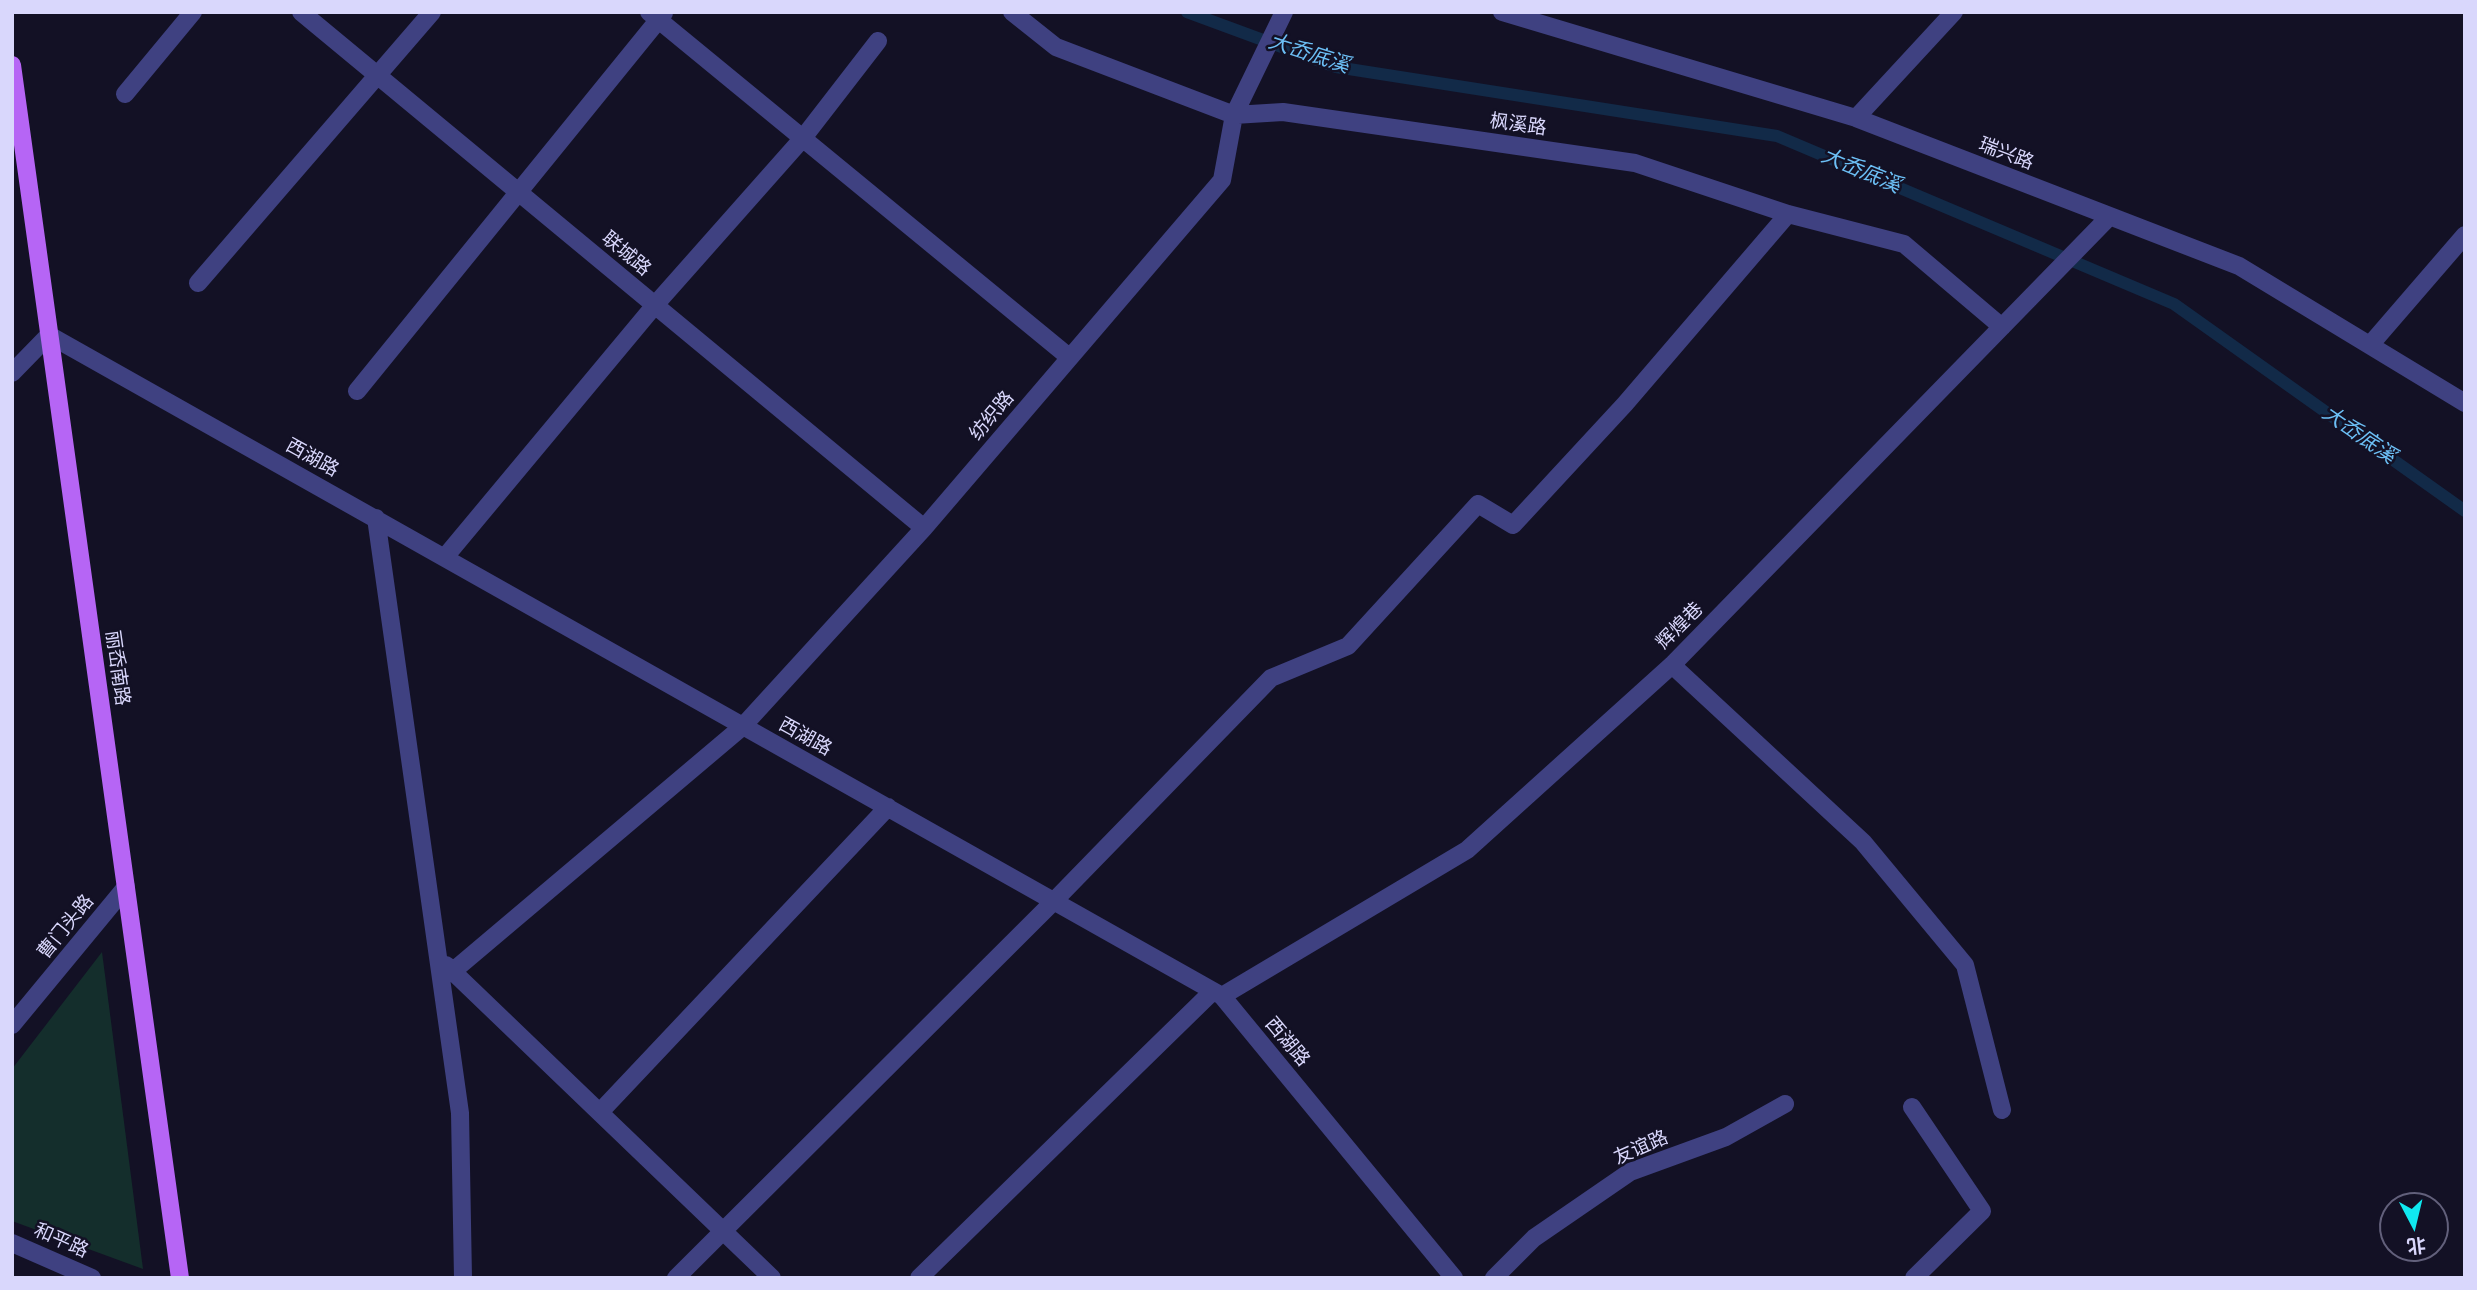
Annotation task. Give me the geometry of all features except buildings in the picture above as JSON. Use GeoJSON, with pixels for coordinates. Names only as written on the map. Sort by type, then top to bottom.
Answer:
{"type":"FeatureCollection","features":[{"type":"Feature","properties":{"kind":"main road","name":"丽岙南路"},"geometry":{"type":"LineString","coordinates":[[12,65],[180,1278]]}},
{"type":"Feature","properties":{"kind":"street"},"geometry":{"type":"LineString","coordinates":[[125,94],[193,12]]}},
{"type":"Feature","properties":{"kind":"street","name":"联城路"},"geometry":{"type":"LineString","coordinates":[[301,12],[924,528]]}},
{"type":"Feature","properties":{"kind":"street"},"geometry":{"type":"LineString","coordinates":[[198,283],[432,12]]}},
{"type":"Feature","properties":{"kind":"street","name":"枫溪路"},"geometry":{"type":"LineString","coordinates":[[1012,12],[1056,47],[1235,113],[1283,112],[1635,163],[1788,214],[1904,244],[2002,327]]}},
{"type":"Feature","properties":{"kind":"street","name":"纺织路"},"geometry":{"type":"LineString","coordinates":[[453,971],[743,726],[924,528],[1222,180],[1235,113],[1284,12]]}},
{"type":"Feature","properties":{"kind":"street","name":"瑞兴路"},"geometry":{"type":"LineString","coordinates":[[1502,12],[1856,118],[2239,266],[2465,402]]}},
{"type":"Feature","properties":{"kind":"street"},"geometry":{"type":"LineString","coordinates":[[1856,118],[1954,12]]}},
{"type":"Feature","properties":{"kind":"street"},"geometry":{"type":"LineString","coordinates":[[357,391],[519,192],[657,15],[1069,357]]}},
{"type":"Feature","properties":{"kind":"street"},"geometry":{"type":"LineString","coordinates":[[445,557],[655,306],[803,138],[878,41]]}},
{"type":"Feature","properties":{"kind":"street"},"geometry":{"type":"LineString","coordinates":[[676,1278],[1054,901],[1271,678],[1348,646],[1478,504],[1513,525],[1625,404],[1788,214]]}},
{"type":"Feature","properties":{"kind":"street","name":"辉煌巷"},"geometry":{"type":"LineString","coordinates":[[919,1278],[1217,993],[1466,850],[1672,665],[2110,216]]}},
{"type":"Feature","properties":{"kind":"street"},"geometry":{"type":"LineString","coordinates":[[2370,345],[2465,235]]}},
{"type":"Feature","properties":{"kind":"street"},"geometry":{"type":"LineString","coordinates":[[12,373],[50,335]]}},
{"type":"Feature","properties":{"kind":"street","name":"西湖路"},"geometry":{"type":"LineString","coordinates":[[50,335],[1217,993],[1454,1278]]}},
{"type":"Feature","properties":{"kind":"street"},"geometry":{"type":"LineString","coordinates":[[376,518],[460,1113],[463,1278]]}},
{"type":"Feature","properties":{"kind":"street"},"geometry":{"type":"LineString","coordinates":[[1672,665],[1863,842],[1965,965],[2002,1110]]}},
{"type":"Feature","properties":{"kind":"street"},"geometry":{"type":"LineString","coordinates":[[600,1112],[888,807]]}},
{"type":"Feature","properties":{"kind":"street","name":"曹门头路"},"geometry":{"type":"LineString","coordinates":[[12,1025],[126,887]]}},
{"type":"Feature","properties":{"kind":"street"},"geometry":{"type":"LineString","coordinates":[[438,958],[772,1278]]}},
{"type":"Feature","properties":{"kind":"street","name":"友谊路"},"geometry":{"type":"LineString","coordinates":[[1494,1278],[1534,1238],[1630,1172],[1726,1137],[1785,1104]]}},
{"type":"Feature","properties":{"kind":"street"},"geometry":{"type":"LineString","coordinates":[[1912,1107],[1982,1211],[1914,1278]]}},
{"type":"Feature","properties":{"kind":"street","name":"和平路"},"geometry":{"type":"LineString","coordinates":[[12,1243],[92,1278]]}},
{"type":"Feature","properties":{"kind":"green space"},"geometry":{"type":"Polygon","coordinates":[[[102,952],[143,1269],[12,1221],[12,1069],[102,952]]]}},
{"type":"Feature","properties":{"kind":"waterway","name":"大岙底溪"},"geometry":{"type":"LineString","coordinates":[[1187,12],[1336,67],[1777,136],[2174,304],[2465,511]]}}]}
